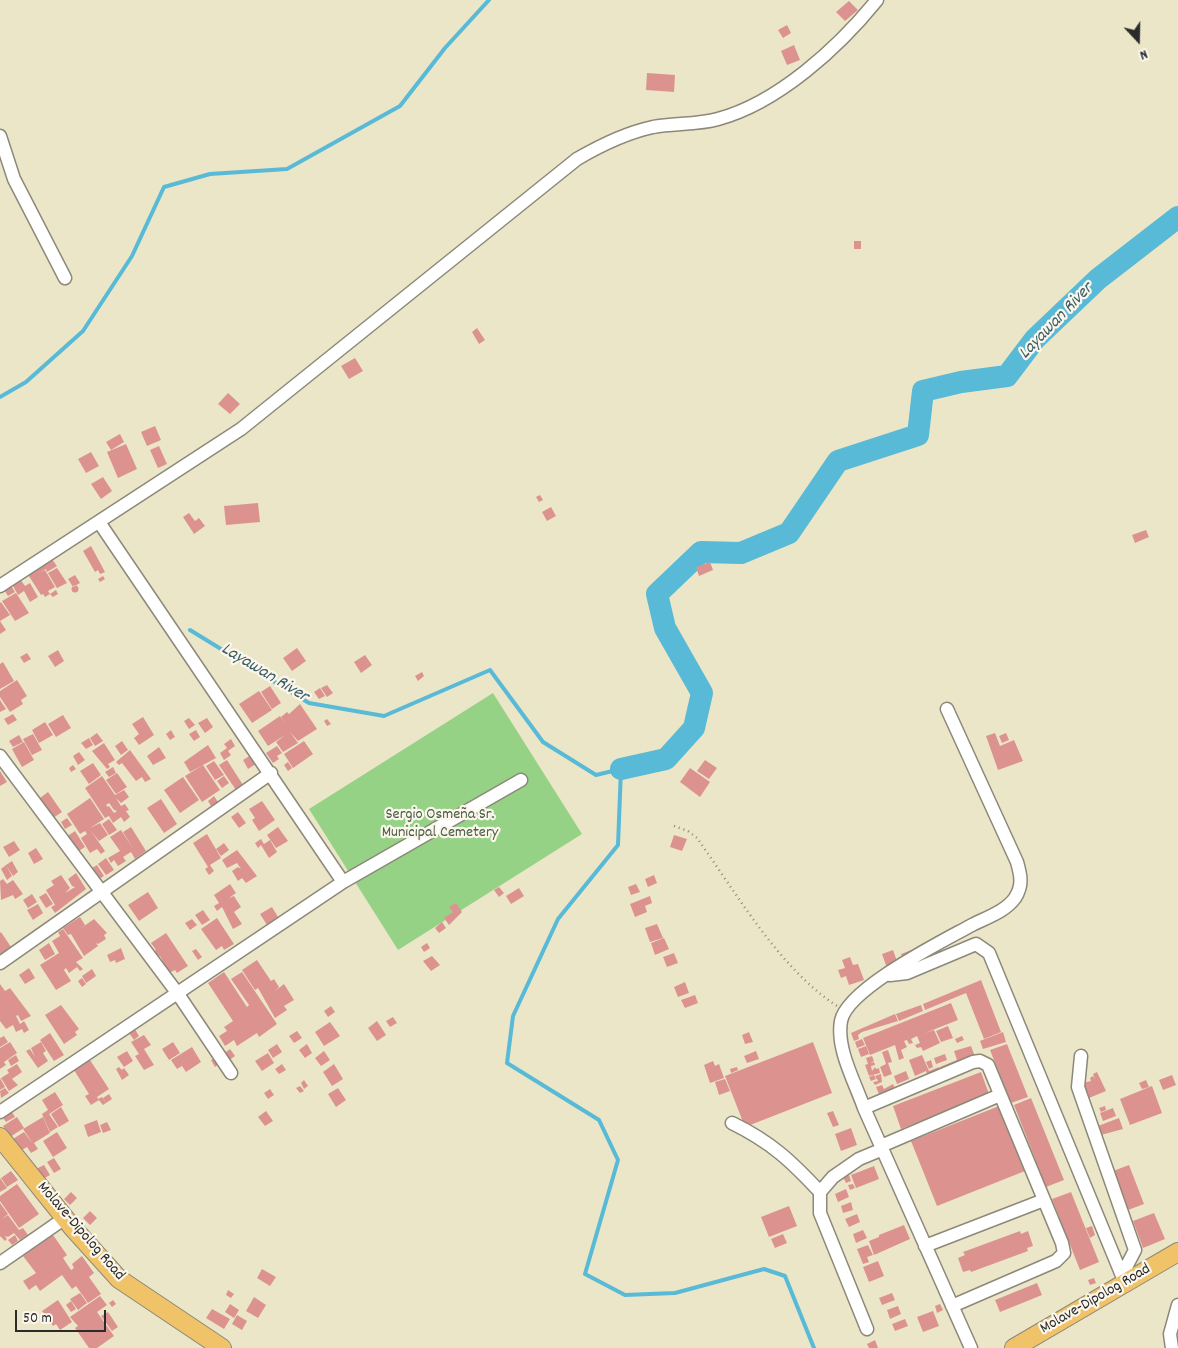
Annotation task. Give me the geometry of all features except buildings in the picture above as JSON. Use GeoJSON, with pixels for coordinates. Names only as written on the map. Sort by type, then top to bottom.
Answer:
{"type":"FeatureCollection","features":[{"type":"Feature","properties":{"kind":"highway","name":"Molave-Dipolog Road"},"geometry":{"type":"LineString","coordinates":[[0,1137],[119,1279],[222,1348]]}},
{"type":"Feature","properties":{"kind":"highway","name":"Molave-Dipolog Road"},"geometry":{"type":"LineString","coordinates":[[1014,1348],[1124,1279],[1178,1252]]}},
{"type":"Feature","properties":{"kind":"street"},"geometry":{"type":"LineString","coordinates":[[0,586],[241,429],[577,160],[622,136],[654,127],[717,119],[744,109],[792,82],[834,46],[877,0]]}},
{"type":"Feature","properties":{"kind":"street"},"geometry":{"type":"LineString","coordinates":[[0,136],[14,179],[65,278]]}},
{"type":"Feature","properties":{"kind":"street"},"geometry":{"type":"LineString","coordinates":[[99,522],[271,773],[343,882]]}},
{"type":"Feature","properties":{"kind":"street"},"geometry":{"type":"LineString","coordinates":[[947,709],[1017,862],[1022,878],[1016,896],[1008,906],[942,941],[858,995],[844,1011],[840,1034],[850,1072],[864,1108],[970,1348]]}},
{"type":"Feature","properties":{"kind":"street"},"geometry":{"type":"LineString","coordinates":[[0,756],[178,994],[231,1073]]}},
{"type":"Feature","properties":{"kind":"street"},"geometry":{"type":"LineString","coordinates":[[0,963],[271,773]]}},
{"type":"Feature","properties":{"kind":"street"},"geometry":{"type":"LineString","coordinates":[[0,1112],[178,994],[277,924],[343,882],[521,780]]}},
{"type":"Feature","properties":{"kind":"street"},"geometry":{"type":"LineString","coordinates":[[887,975],[907,973],[976,944],[989,953],[1124,1279]]}},
{"type":"Feature","properties":{"kind":"street"},"geometry":{"type":"LineString","coordinates":[[1081,1056],[1078,1087],[1135,1250],[1124,1279]]}},
{"type":"Feature","properties":{"kind":"street"},"geometry":{"type":"LineString","coordinates":[[864,1108],[980,1061],[988,1065],[1062,1243],[1064,1253],[1061,1258],[952,1306]]}},
{"type":"Feature","properties":{"kind":"street"},"geometry":{"type":"LineString","coordinates":[[866,1329],[820,1213],[820,1192],[832,1177],[859,1159],[1000,1095]]}},
{"type":"Feature","properties":{"kind":"street"},"geometry":{"type":"LineString","coordinates":[[732,1123],[754,1134],[785,1155],[820,1192]]}},
{"type":"Feature","properties":{"kind":"street"},"geometry":{"type":"LineString","coordinates":[[926,1246],[1044,1200]]}},
{"type":"Feature","properties":{"kind":"street"},"geometry":{"type":"LineString","coordinates":[[0,1263],[66,1218]]}},
{"type":"Feature","properties":{"kind":"street"},"geometry":{"type":"LineString","coordinates":[[1172,1348],[1170,1334],[1178,1304]]}},
{"type":"Feature","properties":{"kind":"path"},"geometry":{"type":"LineString","coordinates":[[674,826],[688,831],[697,838],[761,927],[809,985],[844,1011]]}},
{"type":"Feature","properties":{"kind":"green space","name":"Sergio Osmeña Sr. Municipal Cemetery"},"geometry":{"type":"Polygon","coordinates":[[[493,693],[582,834],[398,950],[309,809],[493,693]]]}},
{"type":"Feature","properties":{"kind":"waterway"},"geometry":{"type":"LineString","coordinates":[[0,397],[26,382],[83,331],[132,256],[164,187],[210,174],[287,169],[400,106],[445,48],[489,0]]}},
{"type":"Feature","properties":{"kind":"waterway","name":"Layawan River"},"geometry":{"type":"LineString","coordinates":[[621,769],[666,759],[694,728],[702,693],[665,628],[657,594],[701,552],[741,553],[789,533],[838,461],[918,435],[923,391],[961,382],[1007,376],[1035,339],[1098,279],[1178,217]]}},
{"type":"Feature","properties":{"kind":"waterway"},"geometry":{"type":"LineString","coordinates":[[190,630],[309,703],[384,716],[490,670],[543,742],[596,775],[621,769],[618,845],[558,919],[513,1016],[507,1063],[599,1120],[618,1160],[585,1274],[625,1295],[675,1293],[764,1269],[785,1276],[814,1348]]}}]}
